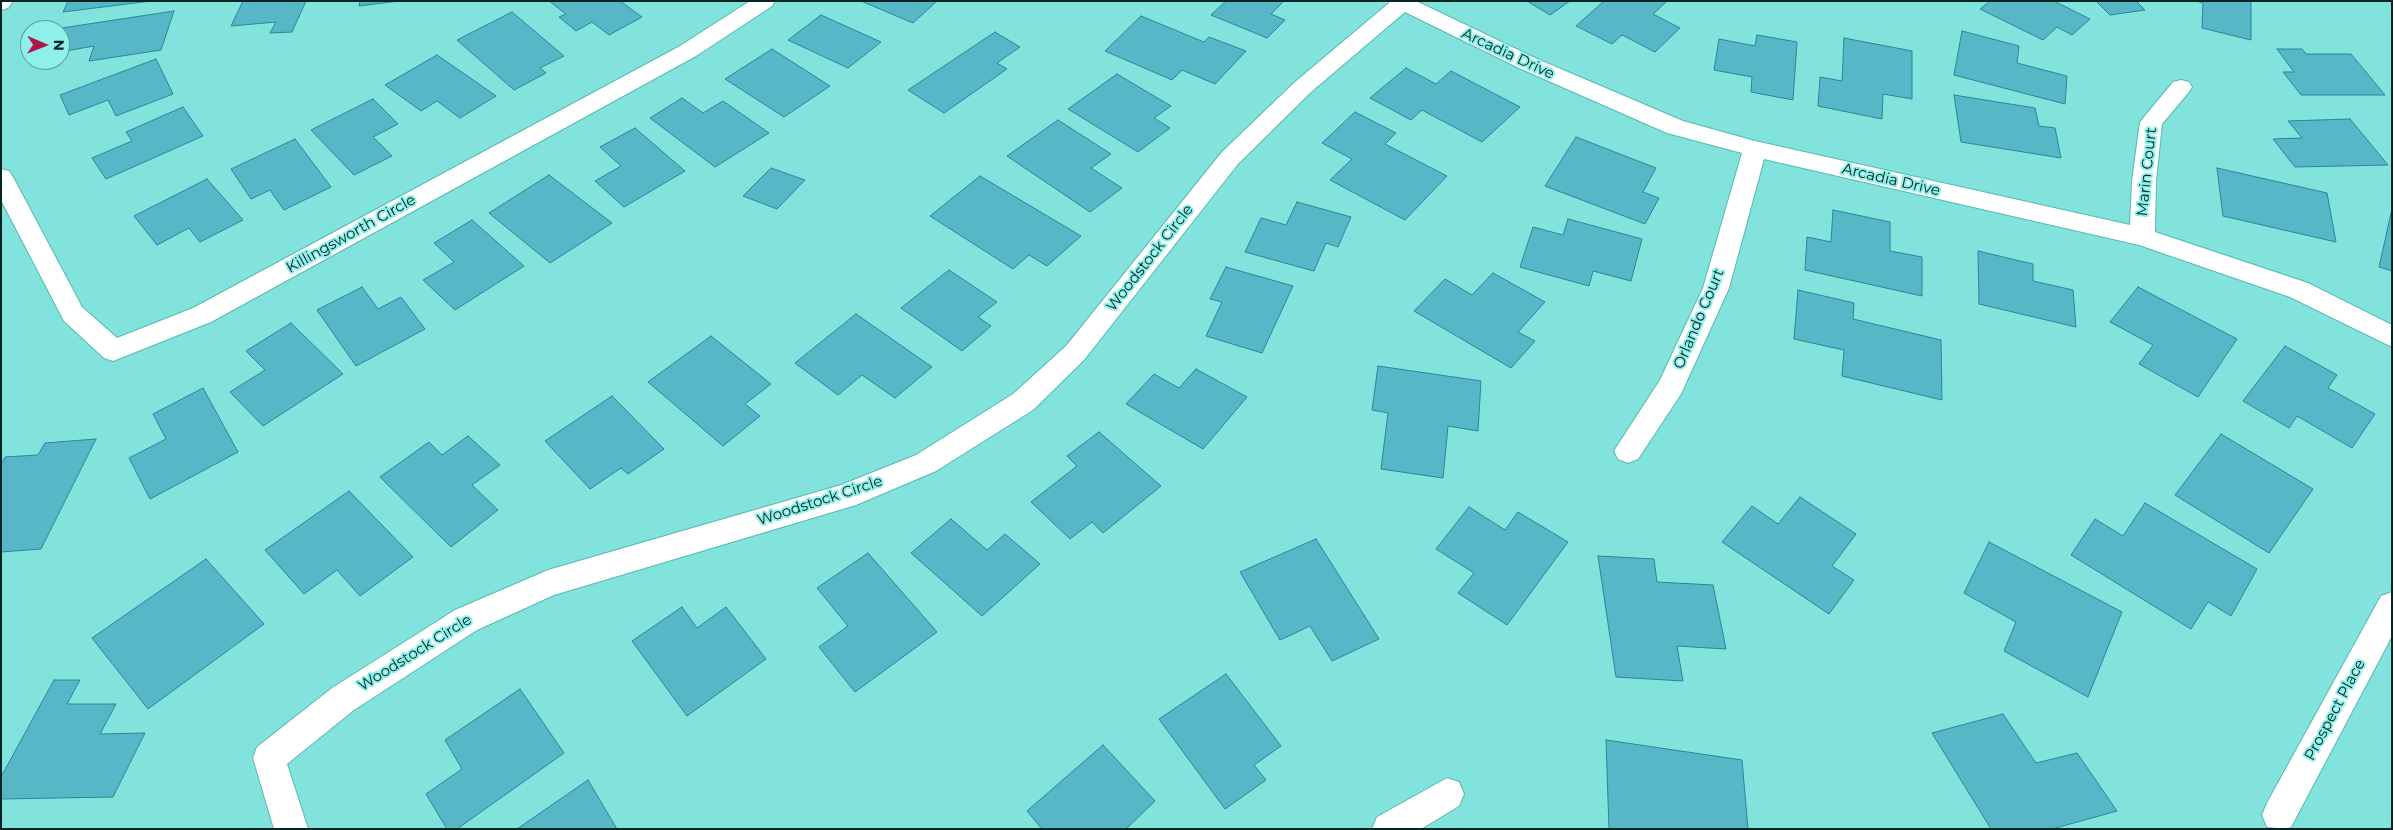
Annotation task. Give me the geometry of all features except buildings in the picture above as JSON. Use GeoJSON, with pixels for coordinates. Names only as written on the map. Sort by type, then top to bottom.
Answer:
{"type":"FeatureCollection","features":[{"type":"Feature","properties":{"kind":"street","name":"Killingsworth Circle"},"geometry":{"type":"LineString","coordinates":[[1,177],[73,314],[113,352],[202,315],[688,51],[765,1]]}},
{"type":"Feature","properties":{"kind":"street","name":"Arcadia Drive"},"geometry":{"type":"LineString","coordinates":[[1402,2],[1527,63],[1675,127],[1755,149],[2142,237],[2299,290],[2392,337]]}},
{"type":"Feature","properties":{"kind":"street","name":"Woodstock Circle"},"geometry":{"type":"LineString","coordinates":[[291,829],[268,758],[343,699],[466,620],[548,583],[846,496],[926,464],[1023,402],[1075,353],[1230,158],[1303,87],[1402,2]]}},
{"type":"Feature","properties":{"kind":"street","name":"Marin Court"},"geometry":{"type":"LineString","coordinates":[[2142,237],[2144,182],[2152,122],[2181,88]]}},
{"type":"Feature","properties":{"kind":"street","name":"Orlando Court"},"geometry":{"type":"LineString","coordinates":[[1628,451],[1670,386],[1716,288],[1755,149]]}},
{"type":"Feature","properties":{"kind":"street","name":"Prospect Place"},"geometry":{"type":"LineString","coordinates":[[2279,815],[2392,606]]}},
{"type":"Feature","properties":{"kind":"street"},"geometry":{"type":"LineString","coordinates":[[1389,829],[1447,794]]}}]}
